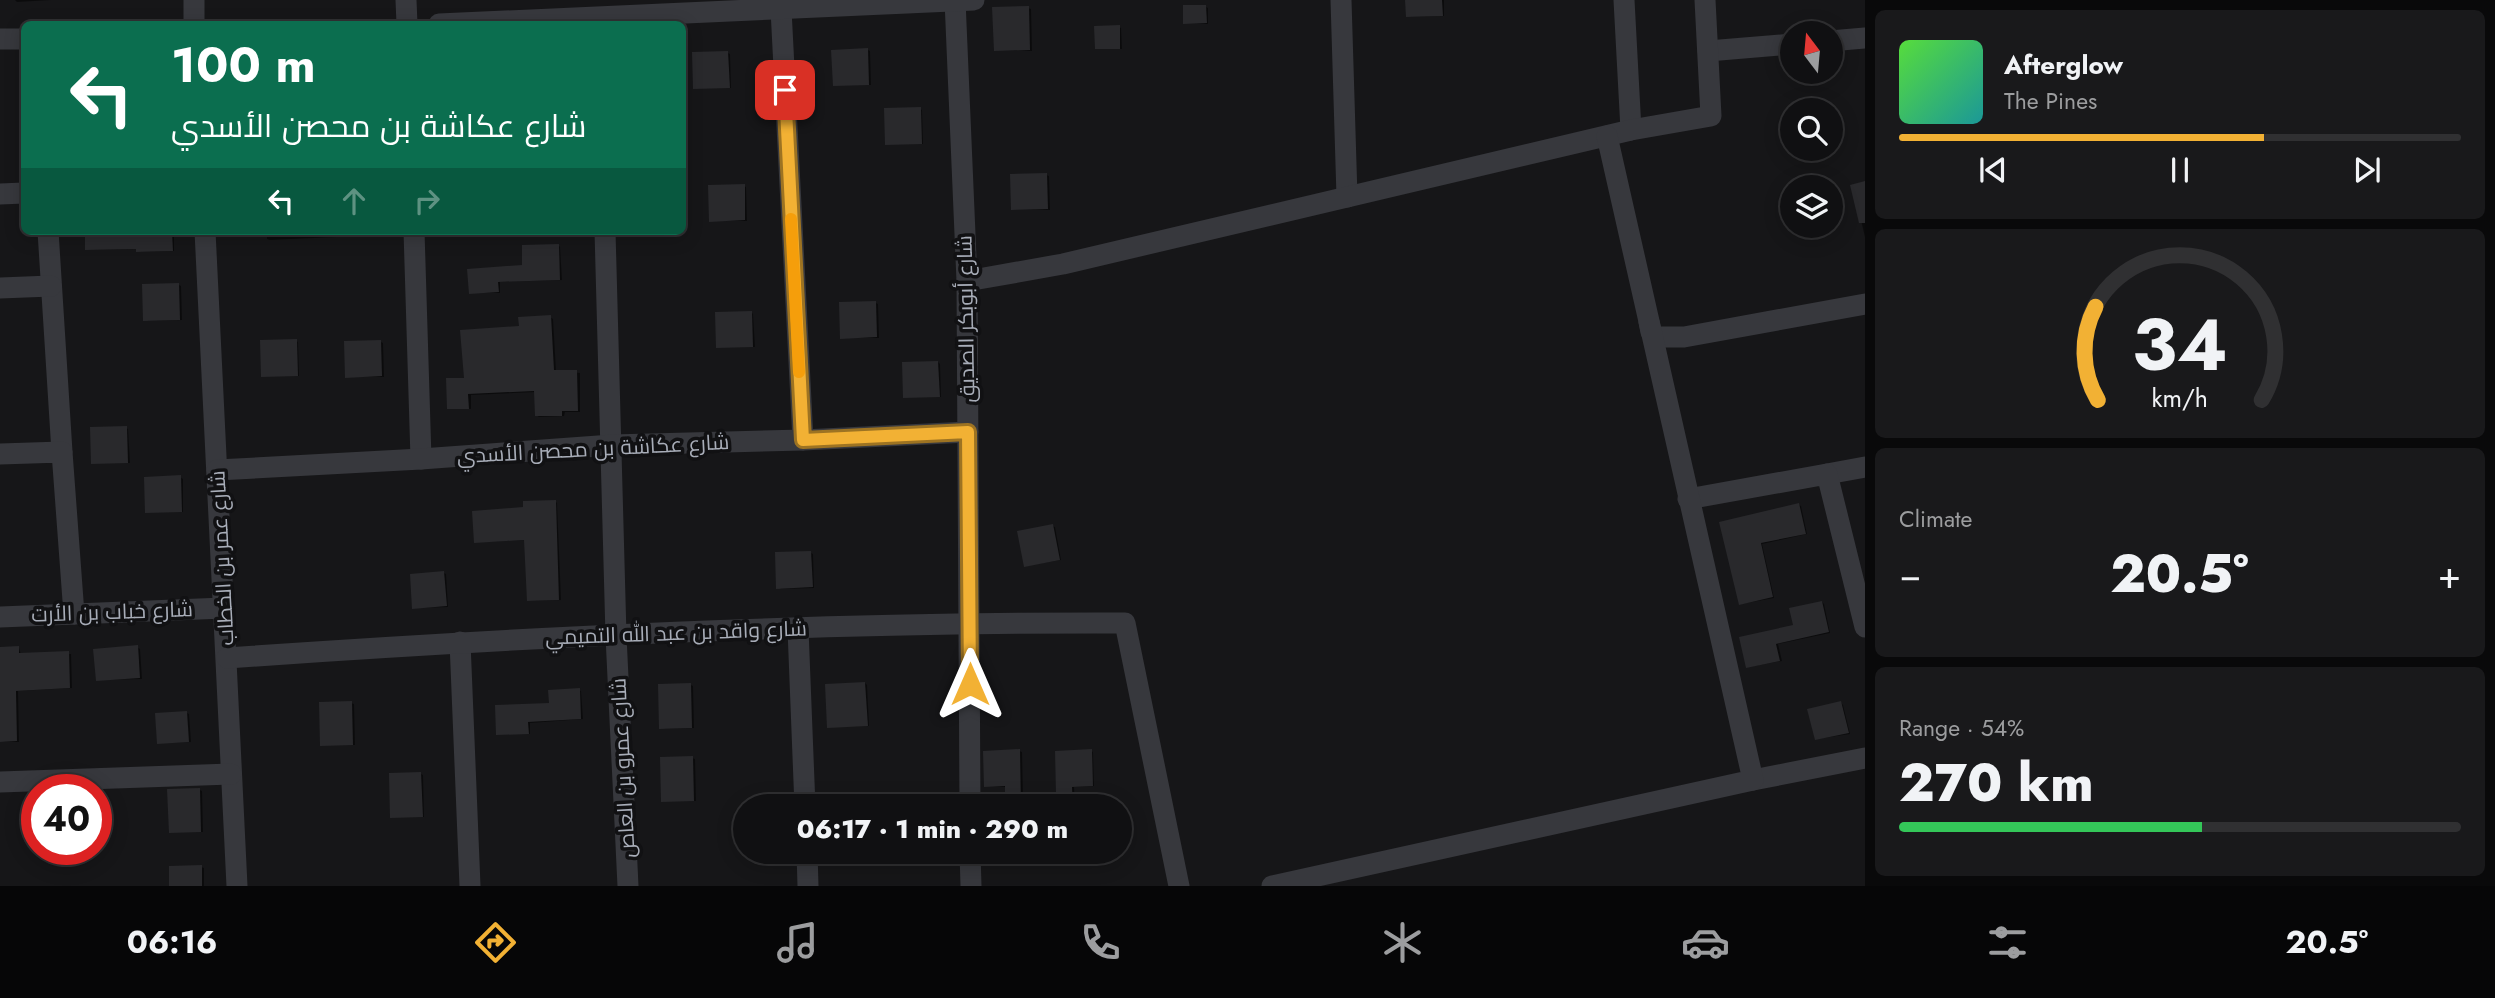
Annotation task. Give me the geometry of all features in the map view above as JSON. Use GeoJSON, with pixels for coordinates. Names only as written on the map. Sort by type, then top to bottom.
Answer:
{"type":"FeatureCollection","features":[{"type":"Feature","properties":{"kind":"street"},"geometry":{"type":"LineString","coordinates":[[194,0],[194,21]]}},
{"type":"Feature","properties":{"kind":"street"},"geometry":{"type":"LineString","coordinates":[[406,0],[407,21]]}},
{"type":"Feature","properties":{"kind":"street","name":"شارع أبوبكر الصديق"},"geometry":{"type":"LineString","coordinates":[[955,0],[967,281],[970,794]]}},
{"type":"Feature","properties":{"kind":"street"},"geometry":{"type":"LineString","coordinates":[[487,21],[598,14],[974,0]]}},
{"type":"Feature","properties":{"kind":"street"},"geometry":{"type":"LineString","coordinates":[[1341,0],[1347,197]]}},
{"type":"Feature","properties":{"kind":"street"},"geometry":{"type":"LineString","coordinates":[[1624,0],[1631,130]]}},
{"type":"Feature","properties":{"kind":"street"},"geometry":{"type":"LineString","coordinates":[[967,281],[1063,264],[1631,130],[1711,116],[1705,0]]}},
{"type":"Feature","properties":{"kind":"street"},"geometry":{"type":"LineString","coordinates":[[781,9],[803,440]]}},
{"type":"Feature","properties":{"kind":"street"},"geometry":{"type":"LineString","coordinates":[[1843,40],[1865,38]]}},
{"type":"Feature","properties":{"kind":"street"},"geometry":{"type":"LineString","coordinates":[[0,39],[21,39]]}},
{"type":"Feature","properties":{"kind":"street"},"geometry":{"type":"LineString","coordinates":[[1708,51],[1780,45]]}},
{"type":"Feature","properties":{"kind":"street"},"geometry":{"type":"LineString","coordinates":[[1607,136],[1651,332],[1655,337],[1684,337],[1865,304]]}},
{"type":"Feature","properties":{"kind":"street"},"geometry":{"type":"LineString","coordinates":[[1607,136],[1753,780]]}},
{"type":"Feature","properties":{"kind":"street"},"geometry":{"type":"LineString","coordinates":[[0,194],[21,193]]}},
{"type":"Feature","properties":{"kind":"street"},"geometry":{"type":"LineString","coordinates":[[48,235],[74,614]]}},
{"type":"Feature","properties":{"kind":"street","name":"شارع عمر بن الخطاب"},"geometry":{"type":"LineString","coordinates":[[205,235],[237,886]]}},
{"type":"Feature","properties":{"kind":"street"},"geometry":{"type":"LineString","coordinates":[[414,235],[421,459]]}},
{"type":"Feature","properties":{"kind":"street","name":"شارع عمرو بن العاص"},"geometry":{"type":"LineString","coordinates":[[605,235],[616,636],[628,886]]}},
{"type":"Feature","properties":{"kind":"street"},"geometry":{"type":"LineString","coordinates":[[0,288],[51,286]]}},
{"type":"Feature","properties":{"kind":"street","name":"شارع عكاشة بن محصن الأسدي"},"geometry":{"type":"LineString","coordinates":[[217,470],[611,445],[968,432]]}},
{"type":"Feature","properties":{"kind":"street"},"geometry":{"type":"LineString","coordinates":[[0,454],[62,452]]}},
{"type":"Feature","properties":{"kind":"street"},"geometry":{"type":"LineString","coordinates":[[1688,499],[1865,467]]}},
{"type":"Feature","properties":{"kind":"street"},"geometry":{"type":"LineString","coordinates":[[1827,474],[1865,627]]}},
{"type":"Feature","properties":{"kind":"street","name":"شارع خباب بن الأرت"},"geometry":{"type":"LineString","coordinates":[[0,617],[224,608]]}},
{"type":"Feature","properties":{"kind":"street","name":"شارع واقد بن عبد الله التميمي"},"geometry":{"type":"LineString","coordinates":[[227,658],[460,642],[969,622],[1125,624],[1179,886]]}},
{"type":"Feature","properties":{"kind":"street"},"geometry":{"type":"LineString","coordinates":[[798,629],[804,794]]}},
{"type":"Feature","properties":{"kind":"street"},"geometry":{"type":"LineString","coordinates":[[460,642],[470,886]]}},
{"type":"Feature","properties":{"kind":"street"},"geometry":{"type":"LineString","coordinates":[[1272,886],[1753,780],[1865,758]]}},
{"type":"Feature","properties":{"kind":"street"},"geometry":{"type":"LineString","coordinates":[[0,782],[231,774]]}},
{"type":"Feature","properties":{"kind":"street"},"geometry":{"type":"LineString","coordinates":[[807,864],[808,886]]}},
{"type":"Feature","properties":{"kind":"street"},"geometry":{"type":"LineString","coordinates":[[970,864],[971,886]]}},
{"type":"Feature","properties":{"kind":"building"},"geometry":{"type":"Polygon","coordinates":[[[1405,0],[1442,0],[1443,16],[1406,17],[1405,0]]]}},
{"type":"Feature","properties":{"kind":"building"},"geometry":{"type":"Polygon","coordinates":[[[1183,5],[1206,5],[1207,23],[1183,24],[1183,5]]]}},
{"type":"Feature","properties":{"kind":"building"},"geometry":{"type":"Polygon","coordinates":[[[1029,6],[1030,50],[994,51],[992,7],[1029,6]]]}},
{"type":"Feature","properties":{"kind":"building"},"geometry":{"type":"Polygon","coordinates":[[[1120,25],[1120,49],[1095,49],[1094,26],[1120,25]]]}},
{"type":"Feature","properties":{"kind":"building"},"geometry":{"type":"Polygon","coordinates":[[[868,48],[869,85],[833,86],[831,50],[868,48]]]}},
{"type":"Feature","properties":{"kind":"building"},"geometry":{"type":"Polygon","coordinates":[[[728,51],[730,88],[693,89],[692,52],[728,51]]]}},
{"type":"Feature","properties":{"kind":"building"},"geometry":{"type":"Polygon","coordinates":[[[921,107],[922,144],[885,145],[884,108],[921,107]]]}},
{"type":"Feature","properties":{"kind":"building"},"geometry":{"type":"Polygon","coordinates":[[[1047,173],[1048,209],[1011,210],[1010,174],[1047,173]]]}},
{"type":"Feature","properties":{"kind":"building"},"geometry":{"type":"Polygon","coordinates":[[[1865,181],[1865,223],[1859,223],[1850,185],[1865,181]]]}},
{"type":"Feature","properties":{"kind":"building"},"geometry":{"type":"Polygon","coordinates":[[[745,184],[745,220],[709,222],[708,185],[745,184]]]}},
{"type":"Feature","properties":{"kind":"building"},"geometry":{"type":"Polygon","coordinates":[[[85,235],[172,235],[173,251],[85,250],[85,235]]]}},
{"type":"Feature","properties":{"kind":"building"},"geometry":{"type":"Polygon","coordinates":[[[559,244],[560,280],[498,282],[499,292],[469,294],[467,269],[522,265],[522,245],[559,244]]]}},
{"type":"Feature","properties":{"kind":"building"},"geometry":{"type":"Polygon","coordinates":[[[179,283],[180,320],[143,321],[142,284],[179,283]]]}},
{"type":"Feature","properties":{"kind":"building"},"geometry":{"type":"Polygon","coordinates":[[[876,301],[877,337],[840,339],[839,302],[876,301]]]}},
{"type":"Feature","properties":{"kind":"building"},"geometry":{"type":"Polygon","coordinates":[[[752,311],[753,347],[716,348],[715,312],[752,311]]]}},
{"type":"Feature","properties":{"kind":"building"},"geometry":{"type":"Polygon","coordinates":[[[551,315],[554,370],[577,370],[578,411],[562,411],[562,416],[535,416],[534,391],[468,394],[469,409],[447,409],[446,378],[464,378],[460,330],[519,326],[518,317],[551,315]]]}},
{"type":"Feature","properties":{"kind":"building"},"geometry":{"type":"Polygon","coordinates":[[[297,339],[298,376],[261,377],[260,340],[297,339]]]}},
{"type":"Feature","properties":{"kind":"building"},"geometry":{"type":"Polygon","coordinates":[[[381,340],[382,376],[345,378],[344,341],[381,340]]]}},
{"type":"Feature","properties":{"kind":"building"},"geometry":{"type":"Polygon","coordinates":[[[938,361],[940,397],[903,398],[902,362],[938,361]]]}},
{"type":"Feature","properties":{"kind":"building"},"geometry":{"type":"Polygon","coordinates":[[[127,426],[128,463],[91,464],[90,427],[127,426]]]}},
{"type":"Feature","properties":{"kind":"building"},"geometry":{"type":"Polygon","coordinates":[[[181,475],[182,512],[145,513],[144,477],[181,475]]]}},
{"type":"Feature","properties":{"kind":"building"},"geometry":{"type":"Polygon","coordinates":[[[556,500],[559,600],[527,601],[524,540],[474,543],[472,511],[523,507],[523,501],[556,500]]]}},
{"type":"Feature","properties":{"kind":"building"},"geometry":{"type":"Polygon","coordinates":[[[1799,503],[1806,534],[1761,543],[1773,597],[1739,605],[1719,522],[1799,503]]]}},
{"type":"Feature","properties":{"kind":"building"},"geometry":{"type":"Polygon","coordinates":[[[1053,524],[1060,560],[1024,567],[1017,531],[1053,524]]]}},
{"type":"Feature","properties":{"kind":"building"},"geometry":{"type":"Polygon","coordinates":[[[811,551],[813,587],[776,589],[775,552],[811,551]]]}},
{"type":"Feature","properties":{"kind":"building"},"geometry":{"type":"Polygon","coordinates":[[[444,571],[447,606],[412,609],[410,574],[444,571]]]}},
{"type":"Feature","properties":{"kind":"building"},"geometry":{"type":"Polygon","coordinates":[[[1822,601],[1829,632],[1776,644],[1780,661],[1746,668],[1739,637],[1793,625],[1789,608],[1822,601]]]}},
{"type":"Feature","properties":{"kind":"building"},"geometry":{"type":"Polygon","coordinates":[[[138,645],[140,678],[96,681],[93,649],[138,645]]]}},
{"type":"Feature","properties":{"kind":"building"},"geometry":{"type":"Polygon","coordinates":[[[19,646],[19,653],[69,651],[70,688],[16,691],[17,741],[0,742],[0,647],[19,646]]]}},
{"type":"Feature","properties":{"kind":"building"},"geometry":{"type":"Polygon","coordinates":[[[865,682],[868,726],[827,728],[825,684],[865,682]]]}},
{"type":"Feature","properties":{"kind":"building"},"geometry":{"type":"Polygon","coordinates":[[[691,683],[692,728],[659,729],[658,684],[691,683]]]}},
{"type":"Feature","properties":{"kind":"building"},"geometry":{"type":"Polygon","coordinates":[[[580,688],[581,719],[528,722],[529,734],[496,735],[495,705],[549,703],[548,690],[580,688]]]}},
{"type":"Feature","properties":{"kind":"building"},"geometry":{"type":"Polygon","coordinates":[[[352,701],[353,745],[320,746],[319,702],[352,701]]]}},
{"type":"Feature","properties":{"kind":"building"},"geometry":{"type":"Polygon","coordinates":[[[1841,701],[1849,733],[1815,740],[1807,709],[1841,701]]]}},
{"type":"Feature","properties":{"kind":"building"},"geometry":{"type":"Polygon","coordinates":[[[187,711],[189,742],[157,744],[155,713],[187,711]]]}},
{"type":"Feature","properties":{"kind":"building"},"geometry":{"type":"Polygon","coordinates":[[[1020,749],[1021,794],[1005,794],[1005,786],[984,787],[983,751],[1020,749]]]}},
{"type":"Feature","properties":{"kind":"building"},"geometry":{"type":"Polygon","coordinates":[[[1092,749],[1093,786],[1072,787],[1072,794],[1056,794],[1055,751],[1092,749]]]}},
{"type":"Feature","properties":{"kind":"building"},"geometry":{"type":"Polygon","coordinates":[[[693,756],[694,801],[661,802],[660,757],[693,756]]]}},
{"type":"Feature","properties":{"kind":"building"},"geometry":{"type":"Polygon","coordinates":[[[421,772],[423,817],[390,818],[389,773],[421,772]]]}},
{"type":"Feature","properties":{"kind":"building"},"geometry":{"type":"Polygon","coordinates":[[[200,788],[201,832],[169,833],[167,789],[200,788]]]}},
{"type":"Feature","properties":{"kind":"building"},"geometry":{"type":"Polygon","coordinates":[[[202,865],[202,886],[169,886],[169,866],[202,865]]]}},
{"type":"Feature","properties":{"kind":"slow traffic"},"geometry":{"type":"LineString","coordinates":[[791,219],[799,372]]}},
{"type":"Feature","properties":{"kind":"route"},"geometry":{"type":"LineString","coordinates":[[785,90],[803,440],[968,432],[970,684]]}}]}
